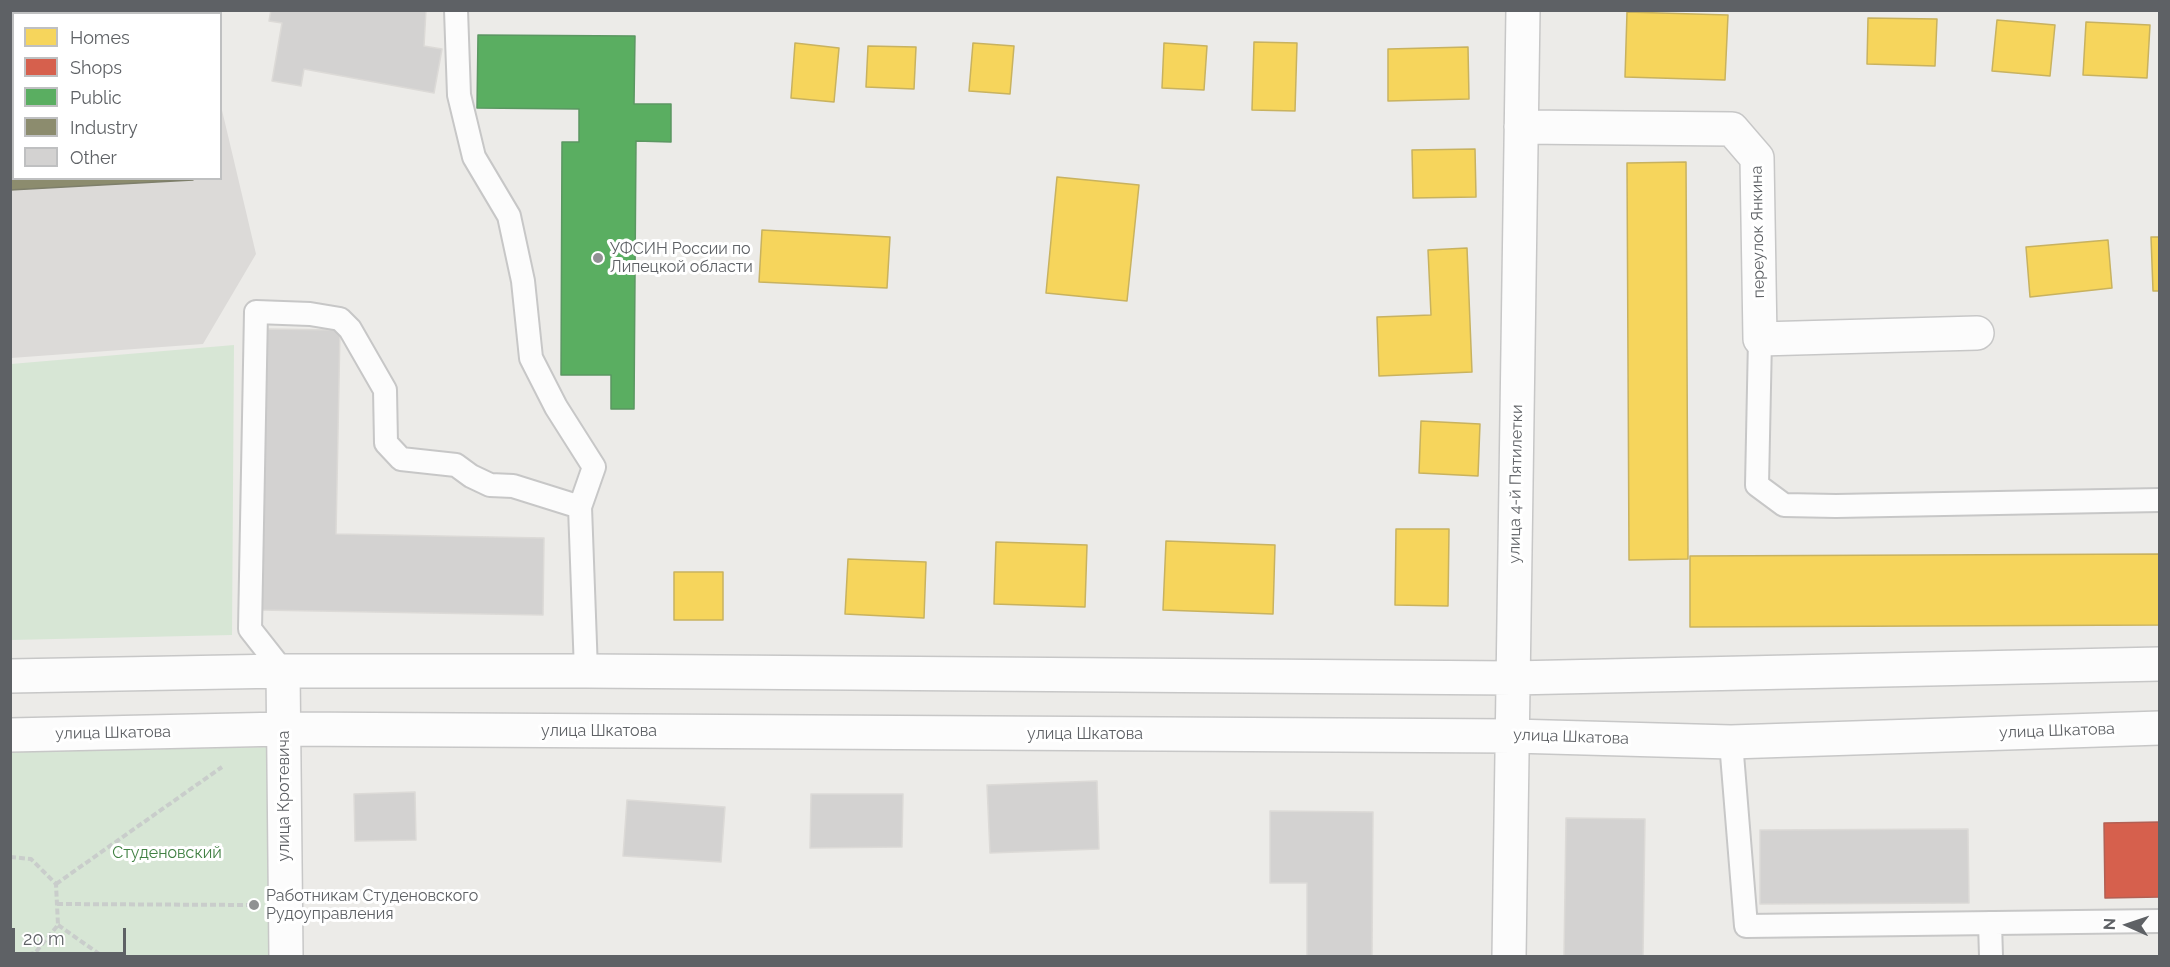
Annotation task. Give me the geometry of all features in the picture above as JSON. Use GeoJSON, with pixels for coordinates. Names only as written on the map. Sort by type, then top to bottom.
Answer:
{"type":"FeatureCollection","features":[{"type":"Feature","properties":{"kind":"street","name":"улица 4-й Пятилетки"},"geometry":{"type":"LineString","coordinates":[[1509,957],[1523,10]]}},
{"type":"Feature","properties":{"kind":"street","name":"переулок Янкина"},"geometry":{"type":"LineString","coordinates":[[1521,127],[1732,129],[1757,158],[1760,339]]}},
{"type":"Feature","properties":{"kind":"street"},"geometry":{"type":"LineString","coordinates":[[1760,339],[1977,333]]}},
{"type":"Feature","properties":{"kind":"street"},"geometry":{"type":"LineString","coordinates":[[10,676],[283,671],[586,671],[1513,678],[2160,664]]}},
{"type":"Feature","properties":{"kind":"street","name":"улица Кротевича"},"geometry":{"type":"LineString","coordinates":[[283,671],[286,957]]}},
{"type":"Feature","properties":{"kind":"street","name":"улица Шкатова"},"geometry":{"type":"LineString","coordinates":[[10,735],[284,729],[1513,736],[1731,742],[2160,728]]}},
{"type":"Feature","properties":{"kind":"lane"},"geometry":{"type":"LineString","coordinates":[[456,10],[459,95],[474,158],[508,216],[523,281],[531,358],[556,406],[594,467],[580,507],[586,671]]}},
{"type":"Feature","properties":{"kind":"lane"},"geometry":{"type":"LineString","coordinates":[[283,671],[250,629],[256,312],[310,314],[339,319],[350,328],[385,390],[386,443],[401,459],[456,465],[471,476],[490,485],[513,486],[580,507]]}},
{"type":"Feature","properties":{"kind":"lane"},"geometry":{"type":"LineString","coordinates":[[1760,339],[1757,485],[1784,505],[1848,506],[2160,500]]}},
{"type":"Feature","properties":{"kind":"lane"},"geometry":{"type":"LineString","coordinates":[[1731,742],[1746,926],[2160,921]]}},
{"type":"Feature","properties":{"kind":"lane"},"geometry":{"type":"LineString","coordinates":[[1990,923],[1991,957]]}},
{"type":"Feature","properties":{"kind":"path"},"geometry":{"type":"LineString","coordinates":[[56,884],[230,761]]}},
{"type":"Feature","properties":{"kind":"path"},"geometry":{"type":"LineString","coordinates":[[10,857],[32,859],[56,884],[58,925],[35,952],[21,957]]}},
{"type":"Feature","properties":{"kind":"path"},"geometry":{"type":"LineString","coordinates":[[57,904],[254,905]]}},
{"type":"Feature","properties":{"kind":"path"},"geometry":{"type":"LineString","coordinates":[[58,925],[102,957]]}},
{"type":"Feature","properties":{"kind":"shaded area"},"geometry":{"type":"Polygon","coordinates":[[[11,11],[218,11],[12,12],[12,180],[222,180],[222,110],[256,254],[203,344],[11,358],[11,11]]]}},
{"type":"Feature","properties":{"kind":"green space"},"geometry":{"type":"Polygon","coordinates":[[[234,345],[232,635],[11,640],[11,364],[234,345]]]}},
{"type":"Feature","properties":{"kind":"green space","name":"Студеновский"},"geometry":{"type":"Polygon","coordinates":[[[273,747],[273,956],[11,956],[10,752],[273,747]]]}},
{"type":"Feature","properties":{"kind":"building: Homes"},"geometry":{"type":"Polygon","coordinates":[[[1627,12],[1728,15],[1725,80],[1625,77],[1627,12]]]}},
{"type":"Feature","properties":{"kind":"building: Homes"},"geometry":{"type":"Polygon","coordinates":[[[1868,18],[1937,19],[1935,66],[1867,64],[1868,18]]]}},
{"type":"Feature","properties":{"kind":"building: Homes"},"geometry":{"type":"Polygon","coordinates":[[[1997,20],[2055,25],[2050,76],[1992,71],[1997,20]]]}},
{"type":"Feature","properties":{"kind":"building: Homes"},"geometry":{"type":"Polygon","coordinates":[[[2086,22],[2150,25],[2147,78],[2083,75],[2086,22]]]}},
{"type":"Feature","properties":{"kind":"building: Homes"},"geometry":{"type":"Polygon","coordinates":[[[1254,42],[1297,43],[1295,111],[1252,110],[1254,42]]]}},
{"type":"Feature","properties":{"kind":"building: Homes"},"geometry":{"type":"Polygon","coordinates":[[[795,43],[839,48],[834,102],[791,98],[795,43]]]}},
{"type":"Feature","properties":{"kind":"building: Homes"},"geometry":{"type":"Polygon","coordinates":[[[973,43],[1014,46],[1010,94],[969,91],[973,43]]]}},
{"type":"Feature","properties":{"kind":"building: Homes"},"geometry":{"type":"Polygon","coordinates":[[[1164,43],[1207,46],[1204,90],[1162,88],[1164,43]]]}},
{"type":"Feature","properties":{"kind":"building: Homes"},"geometry":{"type":"Polygon","coordinates":[[[868,46],[916,47],[914,89],[866,87],[868,46]]]}},
{"type":"Feature","properties":{"kind":"building: Homes"},"geometry":{"type":"Polygon","coordinates":[[[1468,47],[1469,99],[1388,101],[1388,49],[1468,47]]]}},
{"type":"Feature","properties":{"kind":"building: Homes"},"geometry":{"type":"Polygon","coordinates":[[[1475,149],[1476,197],[1413,198],[1412,150],[1475,149]]]}},
{"type":"Feature","properties":{"kind":"building: Homes"},"geometry":{"type":"Polygon","coordinates":[[[1686,162],[1688,559],[1629,560],[1627,163],[1686,162]]]}},
{"type":"Feature","properties":{"kind":"building: Homes"},"geometry":{"type":"Polygon","coordinates":[[[1057,177],[1139,185],[1127,301],[1046,293],[1057,177]]]}},
{"type":"Feature","properties":{"kind":"building: Homes"},"geometry":{"type":"Polygon","coordinates":[[[762,230],[890,237],[887,288],[759,282],[762,230]]]}},
{"type":"Feature","properties":{"kind":"building: Homes"},"geometry":{"type":"Polygon","coordinates":[[[2151,237],[2160,237],[2160,291],[2153,291],[2151,237]]]}},
{"type":"Feature","properties":{"kind":"building: Homes"},"geometry":{"type":"Polygon","coordinates":[[[2108,240],[2112,288],[2030,297],[2026,247],[2108,240]]]}},
{"type":"Feature","properties":{"kind":"building: Homes"},"geometry":{"type":"Polygon","coordinates":[[[1467,248],[1472,372],[1379,376],[1377,317],[1431,315],[1428,250],[1467,248]]]}},
{"type":"Feature","properties":{"kind":"building: Homes"},"geometry":{"type":"Polygon","coordinates":[[[1421,421],[1480,424],[1478,476],[1419,473],[1421,421]]]}},
{"type":"Feature","properties":{"kind":"building: Homes"},"geometry":{"type":"Polygon","coordinates":[[[1396,529],[1449,529],[1448,606],[1395,605],[1396,529]]]}},
{"type":"Feature","properties":{"kind":"building: Homes"},"geometry":{"type":"Polygon","coordinates":[[[1166,541],[1275,545],[1273,614],[1163,610],[1166,541]]]}},
{"type":"Feature","properties":{"kind":"building: Homes"},"geometry":{"type":"Polygon","coordinates":[[[996,542],[1087,545],[1085,607],[994,604],[996,542]]]}},
{"type":"Feature","properties":{"kind":"building: Homes"},"geometry":{"type":"Polygon","coordinates":[[[2160,554],[2160,625],[1690,627],[1690,556],[2160,554]]]}},
{"type":"Feature","properties":{"kind":"building: Homes"},"geometry":{"type":"Polygon","coordinates":[[[848,559],[926,562],[924,618],[845,614],[848,559]]]}},
{"type":"Feature","properties":{"kind":"building: Homes"},"geometry":{"type":"Polygon","coordinates":[[[674,572],[723,572],[723,620],[674,620],[674,572]]]}},
{"type":"Feature","properties":{"kind":"building: Shops"},"geometry":{"type":"Polygon","coordinates":[[[2160,822],[2160,897],[2105,898],[2104,823],[2160,822]]]}},
{"type":"Feature","properties":{"kind":"building: Public","name":"УФСИН России по Липецкой области"},"geometry":{"type":"Polygon","coordinates":[[[478,35],[635,36],[634,104],[671,104],[671,142],[636,141],[634,409],[611,409],[611,375],[561,375],[562,142],[579,142],[579,109],[477,108],[478,35]]]}},
{"type":"Feature","properties":{"kind":"building: Industry"},"geometry":{"type":"Polygon","coordinates":[[[10,10],[174,10],[174,12],[12,12],[12,63],[10,63],[10,10]]]}},
{"type":"Feature","properties":{"kind":"building: Industry"},"geometry":{"type":"Polygon","coordinates":[[[10,124],[12,124],[12,180],[193,180],[10,190],[10,124]]]}},
{"type":"Feature","properties":{"kind":"building: Other"},"geometry":{"type":"Polygon","coordinates":[[[271,10],[426,10],[424,46],[442,49],[434,93],[304,69],[301,86],[272,81],[282,23],[269,21],[271,10]]]}},
{"type":"Feature","properties":{"kind":"building: Other"},"geometry":{"type":"Polygon","coordinates":[[[265,329],[340,330],[336,534],[544,538],[543,615],[260,610],[265,329]]]}},
{"type":"Feature","properties":{"kind":"building: Other"},"geometry":{"type":"Polygon","coordinates":[[[1097,781],[1099,849],[990,853],[987,785],[1097,781]]]}},
{"type":"Feature","properties":{"kind":"building: Other"},"geometry":{"type":"Polygon","coordinates":[[[415,792],[416,840],[355,841],[354,794],[415,792]]]}},
{"type":"Feature","properties":{"kind":"building: Other"},"geometry":{"type":"Polygon","coordinates":[[[811,794],[903,794],[902,847],[810,848],[811,794]]]}},
{"type":"Feature","properties":{"kind":"building: Other"},"geometry":{"type":"Polygon","coordinates":[[[627,800],[725,807],[721,862],[623,856],[627,800]]]}},
{"type":"Feature","properties":{"kind":"building: Other"},"geometry":{"type":"Polygon","coordinates":[[[1270,811],[1373,812],[1372,956],[1307,956],[1307,883],[1270,883],[1270,811]]]}},
{"type":"Feature","properties":{"kind":"building: Other"},"geometry":{"type":"Polygon","coordinates":[[[1566,818],[1645,819],[1643,956],[1564,956],[1566,818]]]}},
{"type":"Feature","properties":{"kind":"building: Other"},"geometry":{"type":"Polygon","coordinates":[[[1968,829],[1969,903],[1760,904],[1760,830],[1968,829]]]}},
{"type":"Feature","properties":{"kind":"place","name":"УФСИН России по Липецкой области"},"geometry":{"type":"Point","coordinates":[598,258]}},
{"type":"Feature","properties":{"kind":"place","name":"Работникам Студеновского Рудоуправления"},"geometry":{"type":"Point","coordinates":[254,905]}}]}
